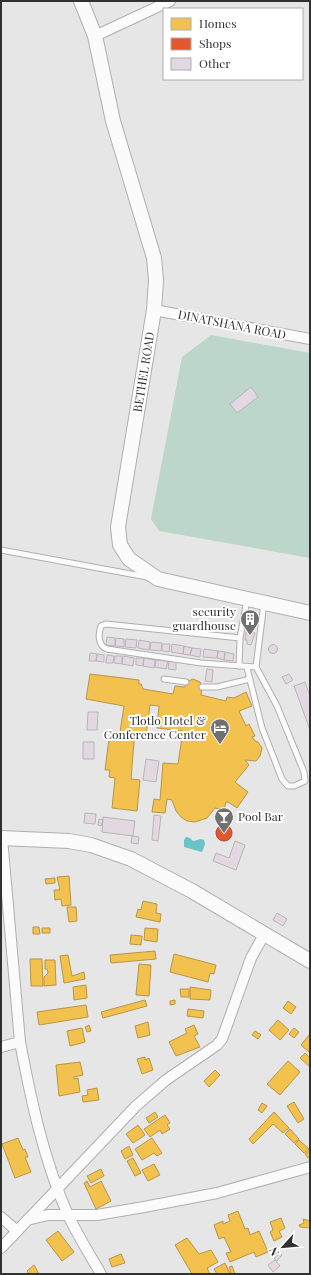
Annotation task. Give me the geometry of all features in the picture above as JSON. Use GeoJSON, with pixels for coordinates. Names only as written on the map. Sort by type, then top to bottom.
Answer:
{"type":"FeatureCollection","features":[{"type":"Feature","properties":{"kind":"street","name":"BETHEL ROAD"},"geometry":{"type":"LineString","coordinates":[[81,1],[95,36],[113,121],[154,258],[156,280],[154,310],[118,528],[120,545],[129,559],[158,579],[310,613]]}},
{"type":"Feature","properties":{"kind":"street"},"geometry":{"type":"LineString","coordinates":[[95,36],[170,1]]}},
{"type":"Feature","properties":{"kind":"street","name":"DINATSHANA ROAD"},"geometry":{"type":"LineString","coordinates":[[154,310],[310,339]]}},
{"type":"Feature","properties":{"kind":"street"},"geometry":{"type":"LineString","coordinates":[[101,1274],[69,1216],[57,1189],[36,1116],[20,1042],[2,838],[70,841],[91,845],[131,859],[192,891],[310,961]]}},
{"type":"Feature","properties":{"kind":"street"},"geometry":{"type":"LineString","coordinates":[[1,1248],[136,1106],[166,1080],[217,1045],[222,1039],[251,958],[265,933]]}},
{"type":"Feature","properties":{"kind":"street"},"geometry":{"type":"LineString","coordinates":[[1,1047],[20,1042]]}},
{"type":"Feature","properties":{"kind":"street"},"geometry":{"type":"LineString","coordinates":[[27,1220],[48,1215],[97,1216],[210,1194],[310,1167]]}},
{"type":"Feature","properties":{"kind":"street"},"geometry":{"type":"LineString","coordinates":[[1,1217],[17,1231]]}},
{"type":"Feature","properties":{"kind":"lane"},"geometry":{"type":"LineString","coordinates":[[1,550],[158,579]]}},
{"type":"Feature","properties":{"kind":"lane"},"geometry":{"type":"LineString","coordinates":[[239,666],[240,638],[247,598]]}},
{"type":"Feature","properties":{"kind":"lane"},"geometry":{"type":"LineString","coordinates":[[247,668],[262,728],[282,779],[288,786],[300,784],[306,778],[304,772],[277,706],[256,667],[256,650],[264,602]]}},
{"type":"Feature","properties":{"kind":"lane"},"geometry":{"type":"LineString","coordinates":[[240,638],[114,624],[101,626],[99,632],[103,648],[201,663],[247,668],[256,667]]}},
{"type":"Feature","properties":{"kind":"lane"},"geometry":{"type":"LineString","coordinates":[[164,679],[186,682]]}},
{"type":"Feature","properties":{"kind":"lane"},"geometry":{"type":"LineString","coordinates":[[202,687],[217,687],[250,679]]}},
{"type":"Feature","properties":{"kind":"green space"},"geometry":{"type":"Polygon","coordinates":[[[211,335],[310,353],[310,558],[159,531],[151,519],[182,357],[211,335]]]}},
{"type":"Feature","properties":{"kind":"water"},"geometry":{"type":"Polygon","coordinates":[[[186,837],[193,841],[201,839],[204,840],[205,844],[202,852],[184,847],[184,840],[186,837]]]}},
{"type":"Feature","properties":{"kind":"building: Homes","name":"Tlotlo Hotel & Conference Center"},"geometry":{"type":"Polygon","coordinates":[[[90,674],[139,680],[139,684],[141,684],[143,689],[173,694],[175,686],[185,687],[186,682],[193,679],[200,682],[202,687],[201,695],[226,701],[227,697],[234,698],[246,692],[252,706],[239,711],[246,726],[249,724],[255,736],[252,737],[262,748],[260,756],[256,761],[245,760],[249,765],[235,782],[248,792],[237,808],[226,802],[224,810],[215,808],[207,818],[195,822],[187,821],[176,811],[172,800],[167,799],[165,813],[152,812],[154,799],[160,800],[163,763],[178,764],[183,731],[157,728],[159,706],[150,705],[146,736],[136,736],[134,742],[131,779],[140,780],[137,811],[112,808],[115,778],[109,777],[110,770],[105,770],[110,731],[120,732],[124,706],[86,699],[90,674]]]}},
{"type":"Feature","properties":{"kind":"building: Homes"},"geometry":{"type":"Polygon","coordinates":[[[69,876],[71,905],[62,906],[61,899],[55,900],[54,890],[60,890],[57,877],[69,876]]]}},
{"type":"Feature","properties":{"kind":"building: Homes"},"geometry":{"type":"Polygon","coordinates":[[[55,878],[55,883],[46,884],[45,879],[55,878]]]}},
{"type":"Feature","properties":{"kind":"building: Homes"},"geometry":{"type":"Polygon","coordinates":[[[143,901],[157,904],[156,913],[161,914],[160,922],[136,917],[138,909],[141,910],[143,901]]]}},
{"type":"Feature","properties":{"kind":"building: Homes"},"geometry":{"type":"Polygon","coordinates":[[[67,907],[76,907],[77,921],[69,922],[67,907]]]}},
{"type":"Feature","properties":{"kind":"building: Homes"},"geometry":{"type":"Polygon","coordinates":[[[33,927],[39,927],[40,934],[33,934],[33,927]]]}},
{"type":"Feature","properties":{"kind":"building: Homes"},"geometry":{"type":"Polygon","coordinates":[[[42,928],[50,928],[50,933],[42,933],[42,928]]]}},
{"type":"Feature","properties":{"kind":"building: Homes"},"geometry":{"type":"Polygon","coordinates":[[[145,928],[158,929],[157,942],[144,940],[145,928]]]}},
{"type":"Feature","properties":{"kind":"building: Homes"},"geometry":{"type":"Polygon","coordinates":[[[131,935],[142,936],[141,945],[130,944],[131,935]]]}},
{"type":"Feature","properties":{"kind":"building: Homes"},"geometry":{"type":"Polygon","coordinates":[[[155,951],[156,959],[111,963],[110,955],[155,951]]]}},
{"type":"Feature","properties":{"kind":"building: Homes"},"geometry":{"type":"Polygon","coordinates":[[[174,954],[216,965],[214,974],[210,973],[208,982],[170,972],[174,954]]]}},
{"type":"Feature","properties":{"kind":"building: Homes"},"geometry":{"type":"Polygon","coordinates":[[[68,955],[72,976],[84,972],[85,979],[64,983],[60,956],[68,955]]]}},
{"type":"Feature","properties":{"kind":"building: Homes"},"geometry":{"type":"Polygon","coordinates":[[[30,959],[42,959],[43,986],[31,986],[30,959]]]}},
{"type":"Feature","properties":{"kind":"building: Homes"},"geometry":{"type":"Polygon","coordinates":[[[45,960],[55,960],[56,985],[44,986],[44,977],[48,973],[47,969],[45,969],[45,960]]]}},
{"type":"Feature","properties":{"kind":"building: Homes"},"geometry":{"type":"Polygon","coordinates":[[[139,964],[151,965],[149,996],[136,995],[139,964]]]}},
{"type":"Feature","properties":{"kind":"building: Homes"},"geometry":{"type":"Polygon","coordinates":[[[86,985],[87,998],[74,1000],[73,987],[86,985]]]}},
{"type":"Feature","properties":{"kind":"building: Homes"},"geometry":{"type":"Polygon","coordinates":[[[190,987],[211,990],[210,1000],[190,999],[190,987]]]}},
{"type":"Feature","properties":{"kind":"building: Homes"},"geometry":{"type":"Polygon","coordinates":[[[180,989],[189,989],[189,997],[181,997],[180,989]]]}},
{"type":"Feature","properties":{"kind":"building: Homes"},"geometry":{"type":"Polygon","coordinates":[[[145,1000],[147,1006],[103,1018],[101,1012],[145,1000]]]}},
{"type":"Feature","properties":{"kind":"building: Homes"},"geometry":{"type":"Polygon","coordinates":[[[175,1000],[175,1004],[170,1005],[170,1001],[175,1000]]]}},
{"type":"Feature","properties":{"kind":"building: Homes"},"geometry":{"type":"Polygon","coordinates":[[[288,1001],[296,1007],[291,1014],[283,1008],[288,1001]]]}},
{"type":"Feature","properties":{"kind":"building: Homes"},"geometry":{"type":"Polygon","coordinates":[[[86,1005],[88,1017],[39,1025],[37,1012],[86,1005]]]}},
{"type":"Feature","properties":{"kind":"building: Homes"},"geometry":{"type":"Polygon","coordinates":[[[188,1009],[204,1011],[203,1018],[187,1016],[188,1009]]]}},
{"type":"Feature","properties":{"kind":"building: Homes"},"geometry":{"type":"Polygon","coordinates":[[[278,1020],[289,1030],[280,1040],[269,1030],[278,1020]]]}},
{"type":"Feature","properties":{"kind":"building: Homes"},"geometry":{"type":"Polygon","coordinates":[[[148,1022],[150,1035],[138,1038],[135,1026],[148,1022]]]}},
{"type":"Feature","properties":{"kind":"building: Homes"},"geometry":{"type":"Polygon","coordinates":[[[89,1025],[91,1031],[87,1032],[85,1027],[89,1025]]]}},
{"type":"Feature","properties":{"kind":"building: Homes"},"geometry":{"type":"Polygon","coordinates":[[[194,1025],[198,1034],[194,1036],[200,1047],[176,1056],[169,1042],[187,1033],[185,1029],[194,1025]]]}},
{"type":"Feature","properties":{"kind":"building: Homes"},"geometry":{"type":"Polygon","coordinates":[[[82,1028],[85,1042],[70,1046],[67,1031],[82,1028]]]}},
{"type":"Feature","properties":{"kind":"building: Homes"},"geometry":{"type":"Polygon","coordinates":[[[294,1028],[299,1032],[294,1038],[289,1034],[294,1028]]]}},
{"type":"Feature","properties":{"kind":"building: Homes"},"geometry":{"type":"Polygon","coordinates":[[[255,1031],[261,1035],[258,1039],[252,1035],[255,1031]]]}},
{"type":"Feature","properties":{"kind":"building: Homes"},"geometry":{"type":"Polygon","coordinates":[[[310,1035],[310,1053],[301,1045],[310,1035]]]}},
{"type":"Feature","properties":{"kind":"building: Homes"},"geometry":{"type":"Polygon","coordinates":[[[305,1053],[310,1058],[310,1067],[300,1058],[305,1053]]]}},
{"type":"Feature","properties":{"kind":"building: Homes"},"geometry":{"type":"Polygon","coordinates":[[[145,1057],[145,1060],[149,1058],[153,1070],[142,1074],[137,1059],[145,1057]]]}},
{"type":"Feature","properties":{"kind":"building: Homes"},"geometry":{"type":"Polygon","coordinates":[[[288,1061],[300,1072],[280,1095],[267,1084],[288,1061]]]}},
{"type":"Feature","properties":{"kind":"building: Homes"},"geometry":{"type":"Polygon","coordinates":[[[80,1062],[83,1075],[74,1077],[74,1079],[78,1078],[80,1092],[59,1096],[56,1065],[80,1062]]]}},
{"type":"Feature","properties":{"kind":"building: Homes"},"geometry":{"type":"Polygon","coordinates":[[[215,1070],[220,1075],[209,1087],[204,1081],[215,1070]]]}},
{"type":"Feature","properties":{"kind":"building: Homes"},"geometry":{"type":"Polygon","coordinates":[[[97,1088],[99,1100],[83,1102],[82,1096],[88,1095],[87,1090],[97,1088]]]}},
{"type":"Feature","properties":{"kind":"building: Homes"},"geometry":{"type":"Polygon","coordinates":[[[294,1102],[304,1119],[298,1123],[287,1106],[294,1102]]]}},
{"type":"Feature","properties":{"kind":"building: Homes"},"geometry":{"type":"Polygon","coordinates":[[[262,1103],[267,1106],[262,1113],[258,1110],[262,1103]]]}},
{"type":"Feature","properties":{"kind":"building: Homes"},"geometry":{"type":"Polygon","coordinates":[[[155,1112],[158,1117],[149,1123],[146,1118],[155,1112]]]}},
{"type":"Feature","properties":{"kind":"building: Homes"},"geometry":{"type":"Polygon","coordinates":[[[274,1112],[289,1128],[283,1133],[273,1124],[253,1144],[249,1139],[274,1112]]]}},
{"type":"Feature","properties":{"kind":"building: Homes"},"geometry":{"type":"Polygon","coordinates":[[[165,1115],[170,1123],[167,1125],[170,1129],[162,1134],[160,1130],[150,1137],[144,1129],[165,1115]]]}},
{"type":"Feature","properties":{"kind":"building: Homes"},"geometry":{"type":"Polygon","coordinates":[[[138,1125],[145,1135],[133,1143],[126,1134],[138,1125]]]}},
{"type":"Feature","properties":{"kind":"building: Homes"},"geometry":{"type":"Polygon","coordinates":[[[290,1129],[299,1139],[294,1143],[285,1134],[290,1129]]]}},
{"type":"Feature","properties":{"kind":"building: Homes"},"geometry":{"type":"Polygon","coordinates":[[[18,1138],[23,1150],[25,1149],[28,1157],[25,1157],[31,1172],[15,1178],[2,1144],[18,1138]]]}},
{"type":"Feature","properties":{"kind":"building: Homes"},"geometry":{"type":"Polygon","coordinates":[[[152,1138],[162,1153],[157,1156],[154,1153],[142,1160],[135,1149],[152,1138]]]}},
{"type":"Feature","properties":{"kind":"building: Homes"},"geometry":{"type":"Polygon","coordinates":[[[299,1140],[309,1149],[304,1153],[295,1144],[299,1140]]]}},
{"type":"Feature","properties":{"kind":"building: Homes"},"geometry":{"type":"Polygon","coordinates":[[[129,1146],[133,1155],[125,1159],[121,1151],[129,1146]]]}},
{"type":"Feature","properties":{"kind":"building: Homes"},"geometry":{"type":"Polygon","coordinates":[[[310,1150],[310,1157],[308,1158],[305,1154],[310,1150]]]}},
{"type":"Feature","properties":{"kind":"building: Homes"},"geometry":{"type":"Polygon","coordinates":[[[133,1158],[141,1173],[135,1176],[127,1161],[133,1158]]]}},
{"type":"Feature","properties":{"kind":"building: Homes"},"geometry":{"type":"Polygon","coordinates":[[[154,1164],[160,1175],[148,1181],[142,1170],[154,1164]]]}},
{"type":"Feature","properties":{"kind":"building: Homes"},"geometry":{"type":"Polygon","coordinates":[[[101,1169],[104,1176],[91,1183],[87,1176],[101,1169]]]}},
{"type":"Feature","properties":{"kind":"building: Homes"},"geometry":{"type":"Polygon","coordinates":[[[87,1181],[90,1187],[101,1181],[111,1201],[96,1209],[84,1183],[87,1181]]]}},
{"type":"Feature","properties":{"kind":"building: Homes"},"geometry":{"type":"Polygon","coordinates":[[[238,1211],[245,1229],[248,1228],[250,1235],[259,1231],[268,1252],[256,1257],[254,1252],[230,1262],[226,1253],[231,1252],[224,1237],[219,1239],[214,1225],[223,1221],[223,1224],[230,1221],[228,1215],[238,1211]]]}},
{"type":"Feature","properties":{"kind":"building: Homes"},"geometry":{"type":"Polygon","coordinates":[[[281,1218],[285,1228],[279,1231],[282,1237],[274,1241],[270,1232],[273,1230],[270,1222],[281,1218]]]}},
{"type":"Feature","properties":{"kind":"building: Homes"},"geometry":{"type":"Polygon","coordinates":[[[303,1219],[310,1221],[310,1228],[300,1227],[299,1225],[304,1223],[303,1219]]]}},
{"type":"Feature","properties":{"kind":"building: Homes"},"geometry":{"type":"Polygon","coordinates":[[[58,1231],[74,1252],[62,1261],[46,1240],[58,1231]]]}},
{"type":"Feature","properties":{"kind":"building: Homes"},"geometry":{"type":"Polygon","coordinates":[[[187,1238],[199,1254],[211,1250],[218,1262],[207,1268],[210,1274],[192,1274],[175,1245],[187,1238]]]}},
{"type":"Feature","properties":{"kind":"building: Homes"},"geometry":{"type":"Polygon","coordinates":[[[121,1254],[125,1263],[112,1267],[109,1259],[121,1254]]]}},
{"type":"Feature","properties":{"kind":"building: Homes"},"geometry":{"type":"Polygon","coordinates":[[[225,1263],[230,1274],[217,1274],[214,1269],[225,1263]]]}},
{"type":"Feature","properties":{"kind":"building: Homes"},"geometry":{"type":"Polygon","coordinates":[[[34,1265],[39,1274],[29,1274],[27,1271],[34,1265]]]}},
{"type":"Feature","properties":{"kind":"building: Homes"},"geometry":{"type":"Polygon","coordinates":[[[232,1266],[235,1274],[231,1274],[229,1267],[232,1266]]]}},
{"type":"Feature","properties":{"kind":"building: Shops","name":"Pool Bar"},"geometry":{"type":"Polygon","coordinates":[[[221,825],[227,825],[232,830],[230,839],[227,841],[221,841],[216,836],[216,830],[221,825]]]}},
{"type":"Feature","properties":{"kind":"building: Other"},"geometry":{"type":"Polygon","coordinates":[[[251,387],[258,397],[237,413],[230,404],[251,387]]]}},
{"type":"Feature","properties":{"kind":"building: Other","name":"security guardhouse"},"geometry":{"type":"Polygon","coordinates":[[[246,632],[255,633],[251,645],[247,644],[247,640],[245,640],[246,632]]]}},
{"type":"Feature","properties":{"kind":"building: Other"},"geometry":{"type":"Polygon","coordinates":[[[107,637],[115,638],[115,646],[106,645],[107,637]]]}},
{"type":"Feature","properties":{"kind":"building: Other"},"geometry":{"type":"Polygon","coordinates":[[[116,638],[124,639],[124,647],[115,646],[116,638]]]}},
{"type":"Feature","properties":{"kind":"building: Other"},"geometry":{"type":"Polygon","coordinates":[[[126,639],[137,640],[136,648],[125,647],[126,639]]]}},
{"type":"Feature","properties":{"kind":"building: Other"},"geometry":{"type":"Polygon","coordinates":[[[139,640],[150,642],[149,650],[138,648],[139,640]]]}},
{"type":"Feature","properties":{"kind":"building: Other"},"geometry":{"type":"Polygon","coordinates":[[[151,642],[162,643],[161,651],[150,650],[151,642]]]}},
{"type":"Feature","properties":{"kind":"building: Other"},"geometry":{"type":"Polygon","coordinates":[[[162,644],[170,644],[169,652],[162,651],[162,644]]]}},
{"type":"Feature","properties":{"kind":"building: Other"},"geometry":{"type":"Polygon","coordinates":[[[172,644],[184,646],[183,654],[171,652],[172,644]]]}},
{"type":"Feature","properties":{"kind":"building: Other"},"geometry":{"type":"Polygon","coordinates":[[[273,644],[278,649],[273,654],[268,649],[273,644]]]}},
{"type":"Feature","properties":{"kind":"building: Other"},"geometry":{"type":"Polygon","coordinates":[[[184,646],[192,648],[190,655],[183,654],[184,646]]]}},
{"type":"Feature","properties":{"kind":"building: Other"},"geometry":{"type":"Polygon","coordinates":[[[192,648],[201,649],[200,657],[190,655],[192,648]]]}},
{"type":"Feature","properties":{"kind":"building: Other"},"geometry":{"type":"Polygon","coordinates":[[[204,649],[218,651],[217,658],[203,657],[204,649]]]}},
{"type":"Feature","properties":{"kind":"building: Other"},"geometry":{"type":"Polygon","coordinates":[[[218,651],[225,652],[224,660],[217,658],[218,651]]]}},
{"type":"Feature","properties":{"kind":"building: Other"},"geometry":{"type":"Polygon","coordinates":[[[225,652],[234,654],[233,661],[224,660],[225,652]]]}},
{"type":"Feature","properties":{"kind":"building: Other"},"geometry":{"type":"Polygon","coordinates":[[[90,653],[97,654],[96,661],[89,661],[90,653]]]}},
{"type":"Feature","properties":{"kind":"building: Other"},"geometry":{"type":"Polygon","coordinates":[[[97,654],[104,655],[104,662],[96,661],[97,654]]]}},
{"type":"Feature","properties":{"kind":"building: Other"},"geometry":{"type":"Polygon","coordinates":[[[107,655],[114,656],[113,663],[106,663],[107,655]]]}},
{"type":"Feature","properties":{"kind":"building: Other"},"geometry":{"type":"Polygon","coordinates":[[[115,656],[122,656],[122,664],[114,663],[115,656]]]}},
{"type":"Feature","properties":{"kind":"building: Other"},"geometry":{"type":"Polygon","coordinates":[[[123,656],[134,658],[133,666],[122,664],[123,656]]]}},
{"type":"Feature","properties":{"kind":"building: Other"},"geometry":{"type":"Polygon","coordinates":[[[136,658],[144,658],[143,666],[136,665],[136,658]]]}},
{"type":"Feature","properties":{"kind":"building: Other"},"geometry":{"type":"Polygon","coordinates":[[[144,658],[155,660],[154,668],[143,666],[144,658]]]}},
{"type":"Feature","properties":{"kind":"building: Other"},"geometry":{"type":"Polygon","coordinates":[[[156,660],[168,661],[166,669],[155,667],[156,660]]]}},
{"type":"Feature","properties":{"kind":"building: Other"},"geometry":{"type":"Polygon","coordinates":[[[169,661],[176,662],[176,670],[168,669],[169,661]]]}},
{"type":"Feature","properties":{"kind":"building: Other"},"geometry":{"type":"Polygon","coordinates":[[[207,669],[213,670],[212,682],[205,681],[207,669]]]}},
{"type":"Feature","properties":{"kind":"building: Other"},"geometry":{"type":"Polygon","coordinates":[[[289,674],[293,680],[286,684],[282,677],[289,674]]]}},
{"type":"Feature","properties":{"kind":"building: Other"},"geometry":{"type":"Polygon","coordinates":[[[305,682],[310,696],[310,730],[294,686],[305,682]]]}},
{"type":"Feature","properties":{"kind":"building: Other"},"geometry":{"type":"Polygon","coordinates":[[[88,712],[98,712],[97,730],[87,730],[88,712]]]}},
{"type":"Feature","properties":{"kind":"building: Other"},"geometry":{"type":"Polygon","coordinates":[[[83,742],[94,742],[94,759],[83,759],[83,742]]]}},
{"type":"Feature","properties":{"kind":"building: Other"},"geometry":{"type":"Polygon","coordinates":[[[146,759],[159,761],[156,782],[143,780],[146,759]]]}},
{"type":"Feature","properties":{"kind":"building: Other"},"geometry":{"type":"Polygon","coordinates":[[[85,813],[96,814],[95,824],[84,823],[85,813]]]}},
{"type":"Feature","properties":{"kind":"building: Other"},"geometry":{"type":"Polygon","coordinates":[[[154,815],[161,816],[158,841],[152,840],[154,815]]]}},
{"type":"Feature","properties":{"kind":"building: Other"},"geometry":{"type":"Polygon","coordinates":[[[103,817],[135,821],[133,836],[102,832],[103,817]]]}},
{"type":"Feature","properties":{"kind":"building: Other"},"geometry":{"type":"Polygon","coordinates":[[[99,819],[103,820],[101,826],[98,825],[99,819]]]}},
{"type":"Feature","properties":{"kind":"building: Other"},"geometry":{"type":"Polygon","coordinates":[[[132,836],[139,837],[138,844],[131,843],[132,836]]]}},
{"type":"Feature","properties":{"kind":"building: Other"},"geometry":{"type":"Polygon","coordinates":[[[235,841],[245,845],[236,870],[213,861],[216,853],[229,858],[235,841]]]}},
{"type":"Feature","properties":{"kind":"building: Other"},"geometry":{"type":"Polygon","coordinates":[[[277,913],[287,919],[283,926],[273,920],[277,913]]]}},
{"type":"Feature","properties":{"kind":"building: Other"},"geometry":{"type":"Polygon","coordinates":[[[280,1253],[282,1255],[277,1261],[274,1258],[280,1253]]]}},
{"type":"Feature","properties":{"kind":"building: Other"},"geometry":{"type":"Polygon","coordinates":[[[275,1260],[280,1266],[273,1272],[268,1265],[275,1260]]]}},
{"type":"Feature","properties":{"kind":"place","name":"security guardhouse"},"geometry":{"type":"Point","coordinates":[250,636]}},
{"type":"Feature","properties":{"kind":"place","name":"Tlotlo Hotel & Conference Center"},"geometry":{"type":"Point","coordinates":[220,745]}},
{"type":"Feature","properties":{"kind":"place","name":"Pool Bar"},"geometry":{"type":"Point","coordinates":[224,834]}}]}
